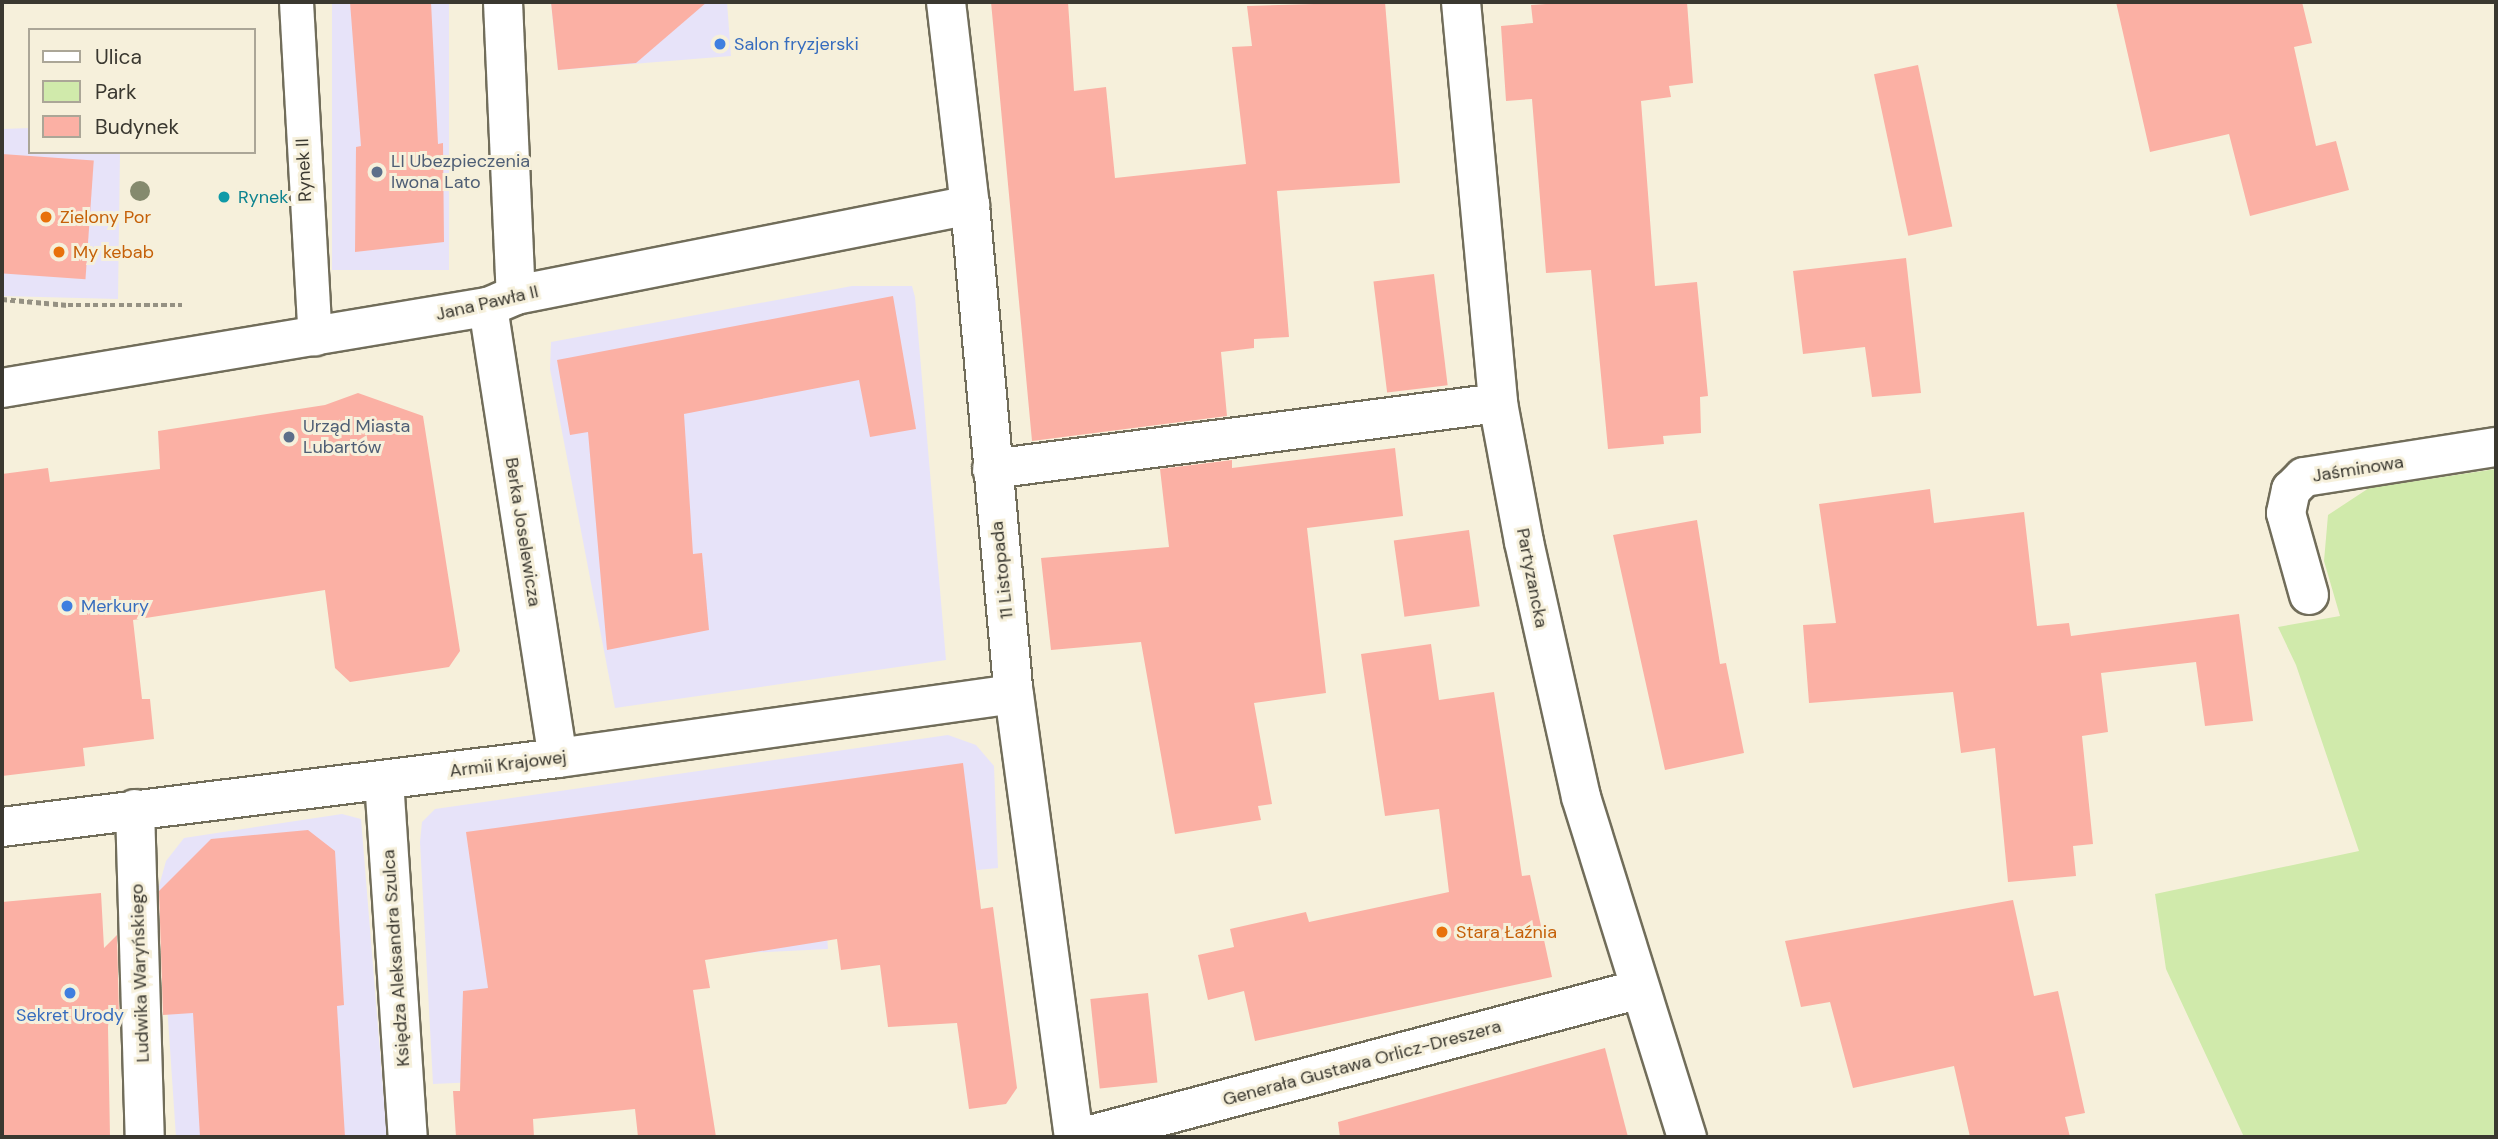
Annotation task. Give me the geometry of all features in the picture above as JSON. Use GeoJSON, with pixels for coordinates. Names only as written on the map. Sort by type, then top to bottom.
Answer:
{"type":"FeatureCollection","features":[{"type":"Feature","properties":{"kind":"street"},"geometry":{"type":"LineString","coordinates":[[502,301],[503,2]]}},
{"type":"Feature","properties":{"kind":"street","name":"11 Listopada"},"geometry":{"type":"LineString","coordinates":[[946,2],[970,205],[1014,694],[1074,1137]]}},
{"type":"Feature","properties":{"kind":"street","name":"Partyzancka"},"geometry":{"type":"LineString","coordinates":[[1461,2],[1499,403],[1577,784],[1687,1137]]}},
{"type":"Feature","properties":{"kind":"street","name":"Jana Pawła II"},"geometry":{"type":"LineString","coordinates":[[2,387],[315,338],[970,205]]}},
{"type":"Feature","properties":{"kind":"street","name":"Berka Joselewicza"},"geometry":{"type":"LineString","coordinates":[[502,301],[558,758]]}},
{"type":"Feature","properties":{"kind":"street"},"geometry":{"type":"LineString","coordinates":[[992,469],[1499,403]]}},
{"type":"Feature","properties":{"kind":"street","name":"Jaśminowa"},"geometry":{"type":"LineString","coordinates":[[2309,594],[2286,513],[2291,491],[2304,477],[2496,447]]}},
{"type":"Feature","properties":{"kind":"street","name":"Armii Krajowej"},"geometry":{"type":"LineString","coordinates":[[2,827],[558,758],[1014,694]]}},
{"type":"Feature","properties":{"kind":"street","name":"Księdza Aleksandra Szulca"},"geometry":{"type":"LineString","coordinates":[[384,780],[408,1137]]}},
{"type":"Feature","properties":{"kind":"street","name":"Ludwika Waryńskiego"},"geometry":{"type":"LineString","coordinates":[[135,809],[145,1137]]}},
{"type":"Feature","properties":{"kind":"street","name":"Generała Gustawa Orlicz-Dreszera"},"geometry":{"type":"LineString","coordinates":[[1083,1137],[1640,989]]}},
{"type":"Feature","properties":{"kind":"lane","name":"Rynek II"},"geometry":{"type":"LineString","coordinates":[[296,2],[315,338]]}},
{"type":"Feature","properties":{"kind":"path"},"geometry":{"type":"LineString","coordinates":[[2,299],[80,305],[196,303]]}},
{"type":"Feature","properties":{"kind":"shaded area"},"geometry":{"type":"Polygon","coordinates":[[[332,2],[449,2],[449,270],[332,270],[332,2]]]}},
{"type":"Feature","properties":{"kind":"shaded area"},"geometry":{"type":"Polygon","coordinates":[[[551,2],[727,2],[731,56],[558,70],[551,2]]]}},
{"type":"Feature","properties":{"kind":"shaded area","name":"Zielony Por"},"geometry":{"type":"Polygon","coordinates":[[[28,128],[28,154],[120,154],[118,299],[2,296],[2,129],[28,128]]]}},
{"type":"Feature","properties":{"kind":"shaded area"},"geometry":{"type":"Polygon","coordinates":[[[852,286],[912,286],[915,297],[946,660],[615,708],[550,369],[551,342],[852,286]]]}},
{"type":"Feature","properties":{"kind":"shaded area"},"geometry":{"type":"Polygon","coordinates":[[[948,735],[976,745],[994,766],[998,868],[823,885],[828,949],[620,959],[636,1075],[433,1084],[420,842],[422,822],[435,809],[948,735]]]}},
{"type":"Feature","properties":{"kind":"shaded area"},"geometry":{"type":"Polygon","coordinates":[[[342,814],[361,819],[387,1137],[176,1137],[159,886],[166,861],[184,838],[342,814]]]}},
{"type":"Feature","properties":{"kind":"green space"},"geometry":{"type":"Polygon","coordinates":[[[2496,469],[2496,1137],[2244,1137],[2166,969],[2155,894],[2359,851],[2296,665],[2278,627],[2340,616],[2324,561],[2328,515],[2369,488],[2496,469]]]}},
{"type":"Feature","properties":{"kind":"building"},"geometry":{"type":"Polygon","coordinates":[[[350,2],[431,2],[438,144],[443,143],[444,242],[355,252],[356,147],[361,146],[350,2]]]}},
{"type":"Feature","properties":{"kind":"building"},"geometry":{"type":"Polygon","coordinates":[[[551,2],[707,2],[636,63],[558,70],[551,2]]]}},
{"type":"Feature","properties":{"kind":"building"},"geometry":{"type":"Polygon","coordinates":[[[991,2],[1068,2],[1074,91],[1106,87],[1115,178],[1246,164],[1232,47],[1252,46],[1247,6],[1385,2],[1400,183],[1277,191],[1289,337],[1254,339],[1254,348],[1221,352],[1227,416],[1032,441],[991,2]]]}},
{"type":"Feature","properties":{"kind":"building"},"geometry":{"type":"Polygon","coordinates":[[[1576,2],[1687,2],[1693,83],[1669,86],[1671,97],[1641,101],[1655,286],[1697,282],[1708,396],[1700,397],[1701,433],[1663,436],[1664,444],[1608,449],[1591,270],[1546,273],[1532,99],[1506,101],[1501,26],[1533,23],[1531,5],[1576,2]]]}},
{"type":"Feature","properties":{"kind":"building"},"geometry":{"type":"Polygon","coordinates":[[[2116,2],[2302,2],[2312,43],[2294,47],[2316,146],[2336,141],[2349,190],[2250,216],[2229,134],[2150,152],[2116,2]]]}},
{"type":"Feature","properties":{"kind":"building"},"geometry":{"type":"Polygon","coordinates":[[[1918,65],[1952,226],[1908,236],[1874,74],[1918,65]]]}},
{"type":"Feature","properties":{"kind":"building","name":"Zielony Por"},"geometry":{"type":"Polygon","coordinates":[[[2,154],[94,160],[85,279],[2,273],[2,154]]]}},
{"type":"Feature","properties":{"kind":"building"},"geometry":{"type":"Polygon","coordinates":[[[1906,258],[1921,393],[1872,397],[1865,347],[1803,354],[1793,271],[1906,258]]]}},
{"type":"Feature","properties":{"kind":"building"},"geometry":{"type":"Polygon","coordinates":[[[1434,274],[1448,385],[1387,393],[1373,281],[1434,274]]]}},
{"type":"Feature","properties":{"kind":"building"},"geometry":{"type":"Polygon","coordinates":[[[893,296],[916,429],[870,437],[859,380],[684,414],[693,554],[702,553],[709,630],[607,650],[588,432],[570,435],[557,360],[893,296]]]}},
{"type":"Feature","properties":{"kind":"building"},"geometry":{"type":"Polygon","coordinates":[[[358,393],[423,416],[460,651],[449,667],[350,682],[335,668],[325,590],[133,620],[142,699],[150,699],[154,739],[83,748],[85,766],[2,776],[2,474],[48,468],[50,482],[160,469],[158,431],[325,405],[358,393]]]}},
{"type":"Feature","properties":{"kind":"building"},"geometry":{"type":"Polygon","coordinates":[[[1395,448],[1403,516],[1307,528],[1326,693],[1254,703],[1272,804],[1258,806],[1261,820],[1175,834],[1141,642],[1051,650],[1041,558],[1169,547],[1160,469],[1232,460],[1232,468],[1395,448]]]}},
{"type":"Feature","properties":{"kind":"building"},"geometry":{"type":"Polygon","coordinates":[[[1930,489],[1934,523],[2024,512],[2037,626],[2069,623],[2071,636],[2239,614],[2253,721],[2205,726],[2196,662],[2101,673],[2108,732],[2082,736],[2093,844],[2073,846],[2076,876],[2008,882],[1995,748],[1961,753],[1953,692],[1809,703],[1803,625],[1836,623],[1819,504],[1930,489]]]}},
{"type":"Feature","properties":{"kind":"building"},"geometry":{"type":"Polygon","coordinates":[[[1697,520],[1720,664],[1726,663],[1744,753],[1665,770],[1613,535],[1697,520]]]}},
{"type":"Feature","properties":{"kind":"building"},"geometry":{"type":"Polygon","coordinates":[[[1469,530],[1480,606],[1404,617],[1394,541],[1469,530]]]}},
{"type":"Feature","properties":{"kind":"building"},"geometry":{"type":"Polygon","coordinates":[[[1431,644],[1439,700],[1494,692],[1522,876],[1530,875],[1552,977],[1255,1041],[1244,991],[1208,1000],[1198,955],[1234,947],[1230,929],[1306,912],[1309,922],[1449,892],[1439,809],[1385,816],[1361,654],[1431,644]]]}},
{"type":"Feature","properties":{"kind":"building"},"geometry":{"type":"Polygon","coordinates":[[[963,763],[981,909],[993,907],[1017,1088],[1006,1104],[969,1109],[957,1023],[888,1027],[880,965],[841,970],[837,939],[705,960],[710,988],[693,990],[716,1137],[638,1137],[635,1109],[533,1119],[534,1137],[456,1137],[453,1091],[460,1091],[463,991],[488,988],[466,832],[963,763]]]}},
{"type":"Feature","properties":{"kind":"building"},"geometry":{"type":"Polygon","coordinates":[[[308,830],[335,851],[344,1005],[337,1006],[345,1137],[200,1137],[193,1013],[163,1015],[159,891],[211,839],[308,830]]]}},
{"type":"Feature","properties":{"kind":"building"},"geometry":{"type":"Polygon","coordinates":[[[101,893],[104,948],[117,935],[119,1017],[109,1018],[108,1027],[110,1137],[2,1137],[2,902],[101,893]]]}},
{"type":"Feature","properties":{"kind":"building"},"geometry":{"type":"Polygon","coordinates":[[[2013,900],[2034,996],[2058,991],[2085,1113],[2065,1117],[2070,1137],[1970,1137],[1954,1066],[1853,1088],[1830,1002],[1801,1007],[1785,941],[2013,900]]]}},
{"type":"Feature","properties":{"kind":"building"},"geometry":{"type":"Polygon","coordinates":[[[1148,993],[1157,1083],[1100,1089],[1090,999],[1148,993]]]}},
{"type":"Feature","properties":{"kind":"building"},"geometry":{"type":"Polygon","coordinates":[[[1605,1048],[1628,1137],[1340,1137],[1338,1122],[1605,1048]]]}},
{"type":"Feature","properties":{"kind":"place","name":"Salon fryzjerski"},"geometry":{"type":"Point","coordinates":[720,44]}},
{"type":"Feature","properties":{"kind":"place","name":"LI Ubezpieczenia Iwona Lato"},"geometry":{"type":"Point","coordinates":[377,172]}},
{"type":"Feature","properties":{"kind":"place","name":"Rynek"},"geometry":{"type":"Point","coordinates":[224,197]}},
{"type":"Feature","properties":{"kind":"place","name":"Zielony Por"},"geometry":{"type":"Point","coordinates":[46,217]}},
{"type":"Feature","properties":{"kind":"place","name":"My kebab"},"geometry":{"type":"Point","coordinates":[59,252]}},
{"type":"Feature","properties":{"kind":"place","name":"Urząd Miasta Lubartów"},"geometry":{"type":"Point","coordinates":[289,437]}},
{"type":"Feature","properties":{"kind":"place","name":"Merkury"},"geometry":{"type":"Point","coordinates":[67,606]}},
{"type":"Feature","properties":{"kind":"place","name":"Stara Łaźnia"},"geometry":{"type":"Point","coordinates":[1442,932]}},
{"type":"Feature","properties":{"kind":"place","name":"Sekret Urody"},"geometry":{"type":"Point","coordinates":[70,993]}}]}
